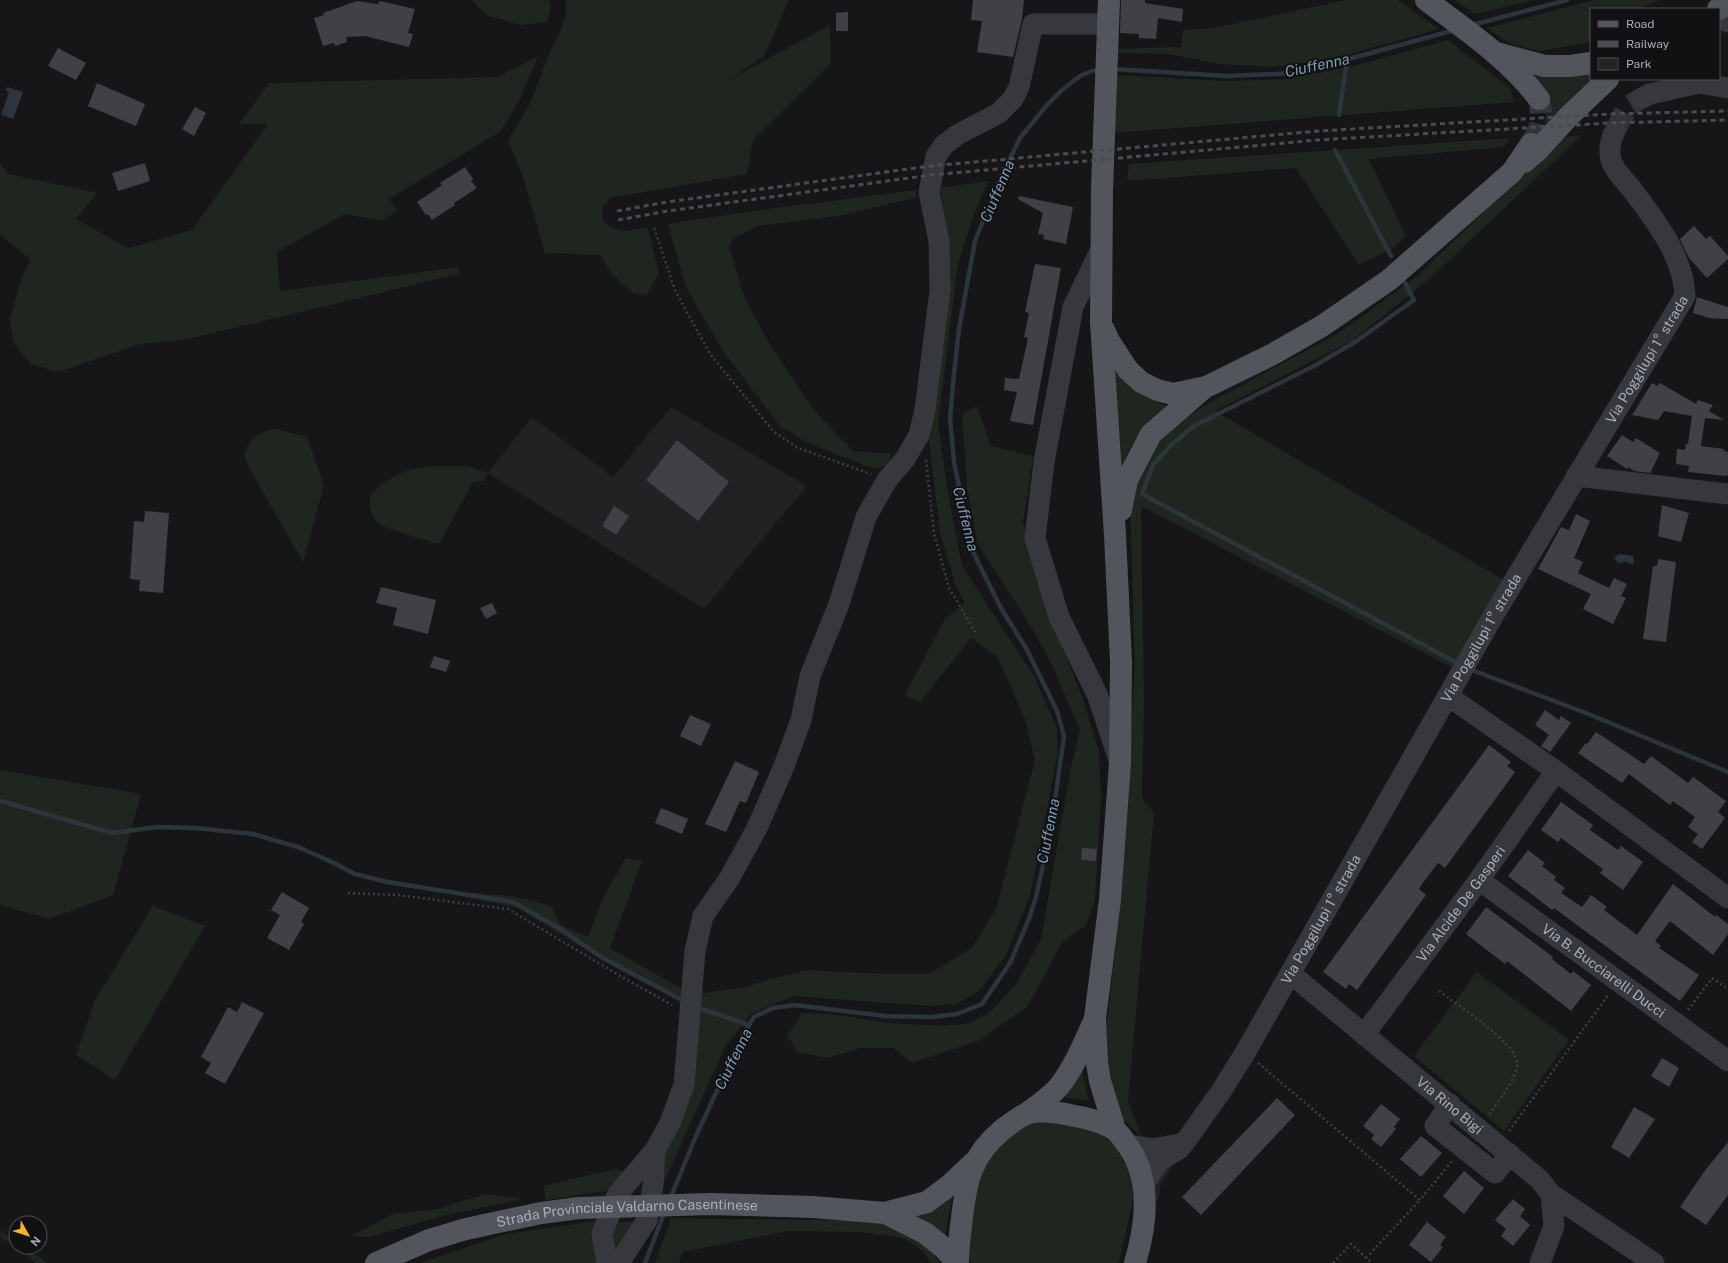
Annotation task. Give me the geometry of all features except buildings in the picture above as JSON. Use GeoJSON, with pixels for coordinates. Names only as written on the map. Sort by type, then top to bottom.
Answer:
{"type":"FeatureCollection","features":[{"type":"Feature","properties":{"kind":"main road"},"geometry":{"type":"LineString","coordinates":[[1109,0],[1101,322],[1115,535],[1121,662],[1120,763],[1110,900],[1095,1018],[1097,1063],[1100,1082],[1121,1138],[1137,1159],[1144,1184],[1145,1212],[1140,1259]]}},
{"type":"Feature","properties":{"kind":"main road"},"geometry":{"type":"LineString","coordinates":[[1426,0],[1493,52],[1528,85],[1539,99]]}},
{"type":"Feature","properties":{"kind":"main road"},"geometry":{"type":"LineString","coordinates":[[1493,52],[1546,66],[1570,66],[1590,62]]}},
{"type":"Feature","properties":{"kind":"main road"},"geometry":{"type":"LineString","coordinates":[[1115,535],[1127,480],[1151,434],[1206,387],[1292,344],[1345,311],[1389,280],[1537,151],[1569,116],[1607,80]]}},
{"type":"Feature","properties":{"kind":"main road"},"geometry":{"type":"LineString","coordinates":[[1512,172],[1531,144]]}},
{"type":"Feature","properties":{"kind":"main road"},"geometry":{"type":"LineString","coordinates":[[1101,322],[1109,341],[1128,370],[1141,382],[1157,390],[1173,394],[1206,387]]}},
{"type":"Feature","properties":{"kind":"main road"},"geometry":{"type":"LineString","coordinates":[[958,1263],[959,1237],[964,1197],[975,1161],[990,1141],[1043,1102],[1060,1085],[1078,1056],[1095,1018]]}},
{"type":"Feature","properties":{"kind":"main road"},"geometry":{"type":"LineString","coordinates":[[1026,1114],[1042,1112],[1066,1114],[1094,1121],[1121,1138]]}},
{"type":"Feature","properties":{"kind":"main road","name":"Strada Provinciale Valdarno Casentinese"},"geometry":{"type":"LineString","coordinates":[[376,1263],[429,1240],[466,1229],[541,1213],[596,1207],[710,1204],[813,1207],[885,1213],[927,1202],[951,1184],[975,1161]]}},
{"type":"Feature","properties":{"kind":"main road","name":"Strada Provinciale Valdarno Casentinese"},"geometry":{"type":"LineString","coordinates":[[885,1213],[925,1233],[944,1248],[958,1263]]}},
{"type":"Feature","properties":{"kind":"street"},"geometry":{"type":"LineString","coordinates":[[1720,12],[1728,22]]}},
{"type":"Feature","properties":{"kind":"street"},"geometry":{"type":"LineString","coordinates":[[607,1263],[602,1234],[617,1195],[655,1150],[670,1123],[684,1085],[696,951],[703,916],[729,878],[757,828],[784,766],[801,720],[810,676],[839,604],[866,517],[887,480],[905,459],[919,435],[925,410],[940,291],[939,241],[929,192],[936,156],[944,145],[957,135],[999,113],[1013,99],[1019,86],[1033,24],[1108,24]]}},
{"type":"Feature","properties":{"kind":"street"},"geometry":{"type":"LineString","coordinates":[[1642,98],[1650,94],[1699,84],[1728,88]]}},
{"type":"Feature","properties":{"kind":"street","name":"Via Poggilupi 1° strada"},"geometry":{"type":"LineString","coordinates":[[1144,1184],[1159,1161],[1179,1148],[1185,1142],[1222,1090],[1245,1053],[1448,696],[1576,476],[1685,296],[1685,286],[1674,250],[1655,221],[1612,163],[1610,142],[1615,131]]}},
{"type":"Feature","properties":{"kind":"street"},"geometry":{"type":"LineString","coordinates":[[1102,247],[1074,307],[1044,462],[1035,538],[1059,617],[1097,694],[1120,763]]}},
{"type":"Feature","properties":{"kind":"street"},"geometry":{"type":"LineString","coordinates":[[1576,476],[1728,494]]}},
{"type":"Feature","properties":{"kind":"street"},"geometry":{"type":"LineString","coordinates":[[1448,696],[1556,772],[1728,898]]}},
{"type":"Feature","properties":{"kind":"street","name":"Via Alcide De Gasperi"},"geometry":{"type":"LineString","coordinates":[[1364,1035],[1479,880],[1556,772]]}},
{"type":"Feature","properties":{"kind":"street","name":"Via B. Bucciarelli Ducci"},"geometry":{"type":"LineString","coordinates":[[1479,880],[1728,1061]]}},
{"type":"Feature","properties":{"kind":"street","name":"Via Rino Bigi"},"geometry":{"type":"LineString","coordinates":[[1291,974],[1504,1149],[1539,1179],[1551,1194],[1654,1263]]}},
{"type":"Feature","properties":{"kind":"street"},"geometry":{"type":"LineString","coordinates":[[1450,1104],[1435,1126],[1495,1173],[1504,1149]]}},
{"type":"Feature","properties":{"kind":"street"},"geometry":{"type":"LineString","coordinates":[[1121,1138],[1153,1149],[1185,1142]]}},
{"type":"Feature","properties":{"kind":"street"},"geometry":{"type":"LineString","coordinates":[[618,1263],[647,1220],[653,1186],[655,1150]]}},
{"type":"Feature","properties":{"kind":"street"},"geometry":{"type":"LineString","coordinates":[[1540,1263],[1554,1226],[1551,1194]]}},
{"type":"Feature","properties":{"kind":"path"},"geometry":{"type":"LineString","coordinates":[[654,228],[676,290],[710,354],[774,432],[798,448],[887,480]]}},
{"type":"Feature","properties":{"kind":"path"},"geometry":{"type":"LineString","coordinates":[[919,435],[925,452],[934,533],[949,588],[977,635]]}},
{"type":"Feature","properties":{"kind":"path"},"geometry":{"type":"LineString","coordinates":[[348,893],[398,895],[508,909],[622,977],[690,1015]]}},
{"type":"Feature","properties":{"kind":"path"},"geometry":{"type":"LineString","coordinates":[[1678,1024],[1712,978],[1728,989]]}},
{"type":"Feature","properties":{"kind":"path"},"geometry":{"type":"LineString","coordinates":[[1504,1149],[1619,981]]}},
{"type":"Feature","properties":{"kind":"path"},"geometry":{"type":"LineString","coordinates":[[1439,991],[1501,1038],[1513,1050],[1518,1062],[1513,1079],[1479,1128]]}},
{"type":"Feature","properties":{"kind":"path"},"geometry":{"type":"LineString","coordinates":[[1245,1053],[1420,1200]]}},
{"type":"Feature","properties":{"kind":"path"},"geometry":{"type":"LineString","coordinates":[[1366,1258],[1420,1200],[1463,1147]]}},
{"type":"Feature","properties":{"kind":"path"},"geometry":{"type":"LineString","coordinates":[[1333,1263],[1351,1244],[1372,1263]]}},
{"type":"Feature","properties":{"kind":"shaded area"},"geometry":{"type":"Polygon","coordinates":[[[7,87],[23,92],[13,119],[1,115],[9,92],[6,91],[7,87]]]}},
{"type":"Feature","properties":{"kind":"shaded area"},"geometry":{"type":"Polygon","coordinates":[[[671,407],[807,486],[704,609],[488,473],[532,417],[613,477],[671,407]]]}},
{"type":"Feature","properties":{"kind":"shaded area"},"geometry":{"type":"Polygon","coordinates":[[[1619,554],[1633,556],[1634,562],[1632,564],[1625,562],[1618,563],[1614,558],[1619,554]]]}},
{"type":"Feature","properties":{"kind":"green space"},"geometry":{"type":"Polygon","coordinates":[[[471,0],[549,0],[551,5],[547,22],[521,25],[488,16],[471,0]]]}},
{"type":"Feature","properties":{"kind":"green space"},"geometry":{"type":"Polygon","coordinates":[[[566,0],[789,0],[764,56],[729,80],[830,25],[831,63],[753,140],[747,174],[610,198],[602,208],[603,221],[614,228],[619,230],[629,230],[648,228],[659,274],[646,295],[634,294],[611,273],[600,255],[545,253],[523,177],[508,140],[529,106],[551,49],[561,30],[566,15],[566,0]]]}},
{"type":"Feature","properties":{"kind":"green space"},"geometry":{"type":"Polygon","coordinates":[[[1346,0],[1398,0],[1439,29],[1347,55],[1275,67],[1219,64],[1170,54],[1115,53],[1115,49],[1181,47],[1183,30],[1214,28],[1346,0]]]}},
{"type":"Feature","properties":{"kind":"green space"},"geometry":{"type":"Polygon","coordinates":[[[1454,0],[1533,0],[1476,14],[1454,0]]]}},
{"type":"Feature","properties":{"kind":"green space"},"geometry":{"type":"Polygon","coordinates":[[[1594,0],[1661,0],[1642,8],[1590,8],[1590,42],[1540,51],[1511,44],[1487,28],[1594,0]]]}},
{"type":"Feature","properties":{"kind":"green space"},"geometry":{"type":"Polygon","coordinates":[[[1448,40],[1510,88],[1514,102],[1112,133],[1115,75],[1227,81],[1289,79],[1353,66],[1448,40]]]}},
{"type":"Feature","properties":{"kind":"green space"},"geometry":{"type":"Polygon","coordinates":[[[538,56],[520,99],[501,131],[389,199],[397,210],[383,221],[345,214],[277,252],[280,291],[459,267],[458,274],[184,340],[141,344],[58,372],[31,364],[13,343],[10,320],[20,283],[30,259],[0,235],[0,164],[9,174],[97,193],[76,219],[128,248],[192,230],[268,124],[239,124],[269,83],[498,77],[538,56]]]}},
{"type":"Feature","properties":{"kind":"green space"},"geometry":{"type":"Polygon","coordinates":[[[1590,72],[1590,80],[1595,80],[1544,131],[1547,104],[1523,73],[1590,72]]]}},
{"type":"Feature","properties":{"kind":"green space"},"geometry":{"type":"Polygon","coordinates":[[[1582,135],[1426,282],[1353,340],[1215,411],[1509,583],[1457,670],[1141,506],[1144,702],[1142,798],[1154,813],[1128,1101],[1142,1137],[1119,1116],[1109,1100],[1104,1048],[1121,899],[1135,664],[1130,505],[1136,480],[1149,451],[1176,424],[1207,404],[1339,333],[1416,277],[1562,137],[1582,135]]]}},
{"type":"Feature","properties":{"kind":"green space"},"geometry":{"type":"Polygon","coordinates":[[[1511,138],[1503,147],[1369,159],[1406,236],[1392,249],[1359,265],[1296,168],[1127,181],[1129,164],[1511,138]]]}},
{"type":"Feature","properties":{"kind":"green space"},"geometry":{"type":"Polygon","coordinates":[[[988,181],[974,214],[958,264],[938,424],[948,493],[962,566],[1034,676],[1057,728],[1058,752],[1030,896],[1006,955],[979,991],[956,1004],[929,1006],[793,996],[751,1014],[725,1047],[660,1191],[660,1153],[697,994],[745,987],[809,970],[884,974],[929,974],[972,948],[996,909],[1035,760],[1025,719],[998,658],[971,638],[920,702],[905,695],[945,619],[965,603],[955,584],[940,532],[927,424],[948,237],[940,188],[988,181]]]}},
{"type":"Feature","properties":{"kind":"green space"},"geometry":{"type":"Polygon","coordinates":[[[917,190],[915,198],[838,216],[758,226],[734,238],[729,246],[745,299],[769,343],[813,409],[853,451],[891,454],[888,465],[874,469],[808,443],[780,426],[725,354],[686,288],[668,224],[752,211],[917,190]]]}},
{"type":"Feature","properties":{"kind":"green space"},"geometry":{"type":"Polygon","coordinates":[[[1108,362],[1121,378],[1135,390],[1151,400],[1170,407],[1153,421],[1131,446],[1117,482],[1108,362]]]}},
{"type":"Feature","properties":{"kind":"green space"},"geometry":{"type":"Polygon","coordinates":[[[977,406],[991,446],[1033,456],[1023,523],[1048,610],[1082,697],[1099,751],[1101,798],[1095,900],[1086,925],[1063,941],[1027,1007],[978,1041],[912,1063],[894,1048],[859,1048],[828,1058],[798,1052],[787,1036],[802,1013],[840,1015],[886,1023],[944,1026],[971,1023],[989,1013],[1017,983],[1041,939],[1071,767],[1080,730],[1053,667],[1035,633],[977,543],[967,486],[962,415],[977,406]]]}},
{"type":"Feature","properties":{"kind":"green space"},"geometry":{"type":"Polygon","coordinates":[[[275,429],[307,437],[324,485],[303,562],[248,466],[244,453],[256,436],[263,432],[275,429]]]}},
{"type":"Feature","properties":{"kind":"green space"},"geometry":{"type":"Polygon","coordinates":[[[437,466],[468,466],[488,473],[483,481],[473,482],[439,544],[389,529],[377,522],[370,510],[370,496],[378,488],[393,477],[408,471],[417,468],[437,466]]]}},
{"type":"Feature","properties":{"kind":"green space"},"geometry":{"type":"Polygon","coordinates":[[[0,770],[141,794],[113,895],[49,919],[0,905],[0,770]]]}},
{"type":"Feature","properties":{"kind":"green space"},"geometry":{"type":"Polygon","coordinates":[[[626,858],[642,861],[610,948],[682,989],[683,1003],[620,970],[518,908],[447,893],[499,895],[524,899],[551,906],[561,925],[588,937],[603,898],[626,858]]]}},
{"type":"Feature","properties":{"kind":"green space"},"geometry":{"type":"Polygon","coordinates":[[[153,906],[205,926],[115,1080],[76,1055],[95,1000],[153,906]]]}},
{"type":"Feature","properties":{"kind":"green space"},"geometry":{"type":"Polygon","coordinates":[[[1477,972],[1569,1040],[1504,1131],[1414,1056],[1477,972]]]}},
{"type":"Feature","properties":{"kind":"green space"},"geometry":{"type":"Polygon","coordinates":[[[1082,1069],[1089,1101],[1060,1096],[1082,1069]]]}},
{"type":"Feature","properties":{"kind":"green space"},"geometry":{"type":"Polygon","coordinates":[[[1038,1119],[1092,1129],[1113,1143],[1130,1173],[1133,1199],[1119,1263],[971,1263],[967,1248],[981,1165],[1018,1129],[1038,1119]]]}},
{"type":"Feature","properties":{"kind":"green space"},"geometry":{"type":"Polygon","coordinates":[[[1175,1161],[1161,1184],[1158,1200],[1154,1201],[1153,1185],[1158,1172],[1175,1161]]]}},
{"type":"Feature","properties":{"kind":"green space"},"geometry":{"type":"Polygon","coordinates":[[[616,1169],[627,1172],[605,1191],[546,1200],[543,1186],[616,1169]]]}},
{"type":"Feature","properties":{"kind":"green space"},"geometry":{"type":"Polygon","coordinates":[[[953,1192],[944,1241],[908,1214],[953,1192]]]}},
{"type":"Feature","properties":{"kind":"green space"},"geometry":{"type":"Polygon","coordinates":[[[485,1194],[522,1199],[443,1216],[369,1237],[351,1236],[393,1214],[438,1209],[485,1194]]]}},
{"type":"Feature","properties":{"kind":"green space"},"geometry":{"type":"Polygon","coordinates":[[[671,1218],[891,1221],[928,1242],[940,1263],[931,1263],[923,1251],[903,1238],[860,1232],[787,1231],[682,1252],[679,1263],[655,1263],[671,1218]]]}},
{"type":"Feature","properties":{"kind":"green space"},"geometry":{"type":"Polygon","coordinates":[[[601,1220],[604,1263],[420,1263],[506,1234],[601,1220]]]}},
{"type":"Feature","properties":{"kind":"green space"},"geometry":{"type":"Polygon","coordinates":[[[611,1222],[640,1222],[612,1262],[611,1222]]]}},
{"type":"Feature","properties":{"kind":"green space"},"geometry":{"type":"Polygon","coordinates":[[[0,1230],[8,1236],[8,1242],[0,1237],[0,1230]]]}},
{"type":"Feature","properties":{"kind":"green space"},"geometry":{"type":"Polygon","coordinates":[[[28,1255],[36,1255],[48,1263],[35,1263],[28,1255]]]}},
{"type":"Feature","properties":{"kind":"waterway","name":"Ciuffenna"},"geometry":{"type":"LineString","coordinates":[[1472,25],[1567,0]]}},
{"type":"Feature","properties":{"kind":"waterway","name":"Ciuffenna"},"geometry":{"type":"LineString","coordinates":[[1113,69],[1227,76],[1297,73],[1455,30]]}},
{"type":"Feature","properties":{"kind":"waterway"},"geometry":{"type":"LineString","coordinates":[[1339,115],[1347,61]]}},
{"type":"Feature","properties":{"kind":"waterway","name":"Ciuffenna"},"geometry":{"type":"LineString","coordinates":[[670,1199],[696,1136],[744,1033],[754,1017],[773,1008],[795,1005],[885,1016],[931,1017],[957,1014],[982,1004],[1010,963],[1029,919],[1036,897],[1051,829],[1064,736],[1057,711],[1026,648],[1002,610],[972,550],[954,462],[950,418],[959,329],[975,241],[1000,179],[1020,138],[1047,105],[1062,90],[1080,76],[1092,71],[1101,70]]}},
{"type":"Feature","properties":{"kind":"waterway"},"geometry":{"type":"LineString","coordinates":[[1335,150],[1391,256]]}},
{"type":"Feature","properties":{"kind":"waterway"},"geometry":{"type":"LineString","coordinates":[[1405,283],[1414,300],[1355,342],[1314,366],[1194,426],[1171,445],[1153,465],[1142,494],[1459,664]]}},
{"type":"Feature","properties":{"kind":"waterway"},"geometry":{"type":"LineString","coordinates":[[1469,669],[1586,713],[1728,772]]}},
{"type":"Feature","properties":{"kind":"waterway"},"geometry":{"type":"LineString","coordinates":[[0,801],[112,833],[157,827],[196,828],[253,834],[298,847],[355,874],[387,882],[513,902],[562,930],[601,957],[686,1002]]}},
{"type":"Feature","properties":{"kind":"waterway"},"geometry":{"type":"LineString","coordinates":[[696,1007],[749,1025]]}},
{"type":"Feature","properties":{"kind":"waterway","name":"Ciuffenna"},"geometry":{"type":"LineString","coordinates":[[645,1263],[665,1211]]}},
{"type":"Feature","properties":{"kind":"tunnel"},"geometry":{"type":"LineString","coordinates":[[1615,131],[1628,106],[1642,98]]}},
{"type":"Feature","properties":{"kind":"tunnel"},"geometry":{"type":"LineString","coordinates":[[1531,144],[1541,123],[1539,99]]}},
{"type":"Feature","properties":{"kind":"railway"},"geometry":{"type":"LineString","coordinates":[[617,211],[667,202],[930,166],[1318,131],[1609,114],[1728,111]]}},
{"type":"Feature","properties":{"kind":"railway"},"geometry":{"type":"LineString","coordinates":[[618,220],[668,211],[931,175],[1318,140],[1609,123],[1728,120]]}}]}
